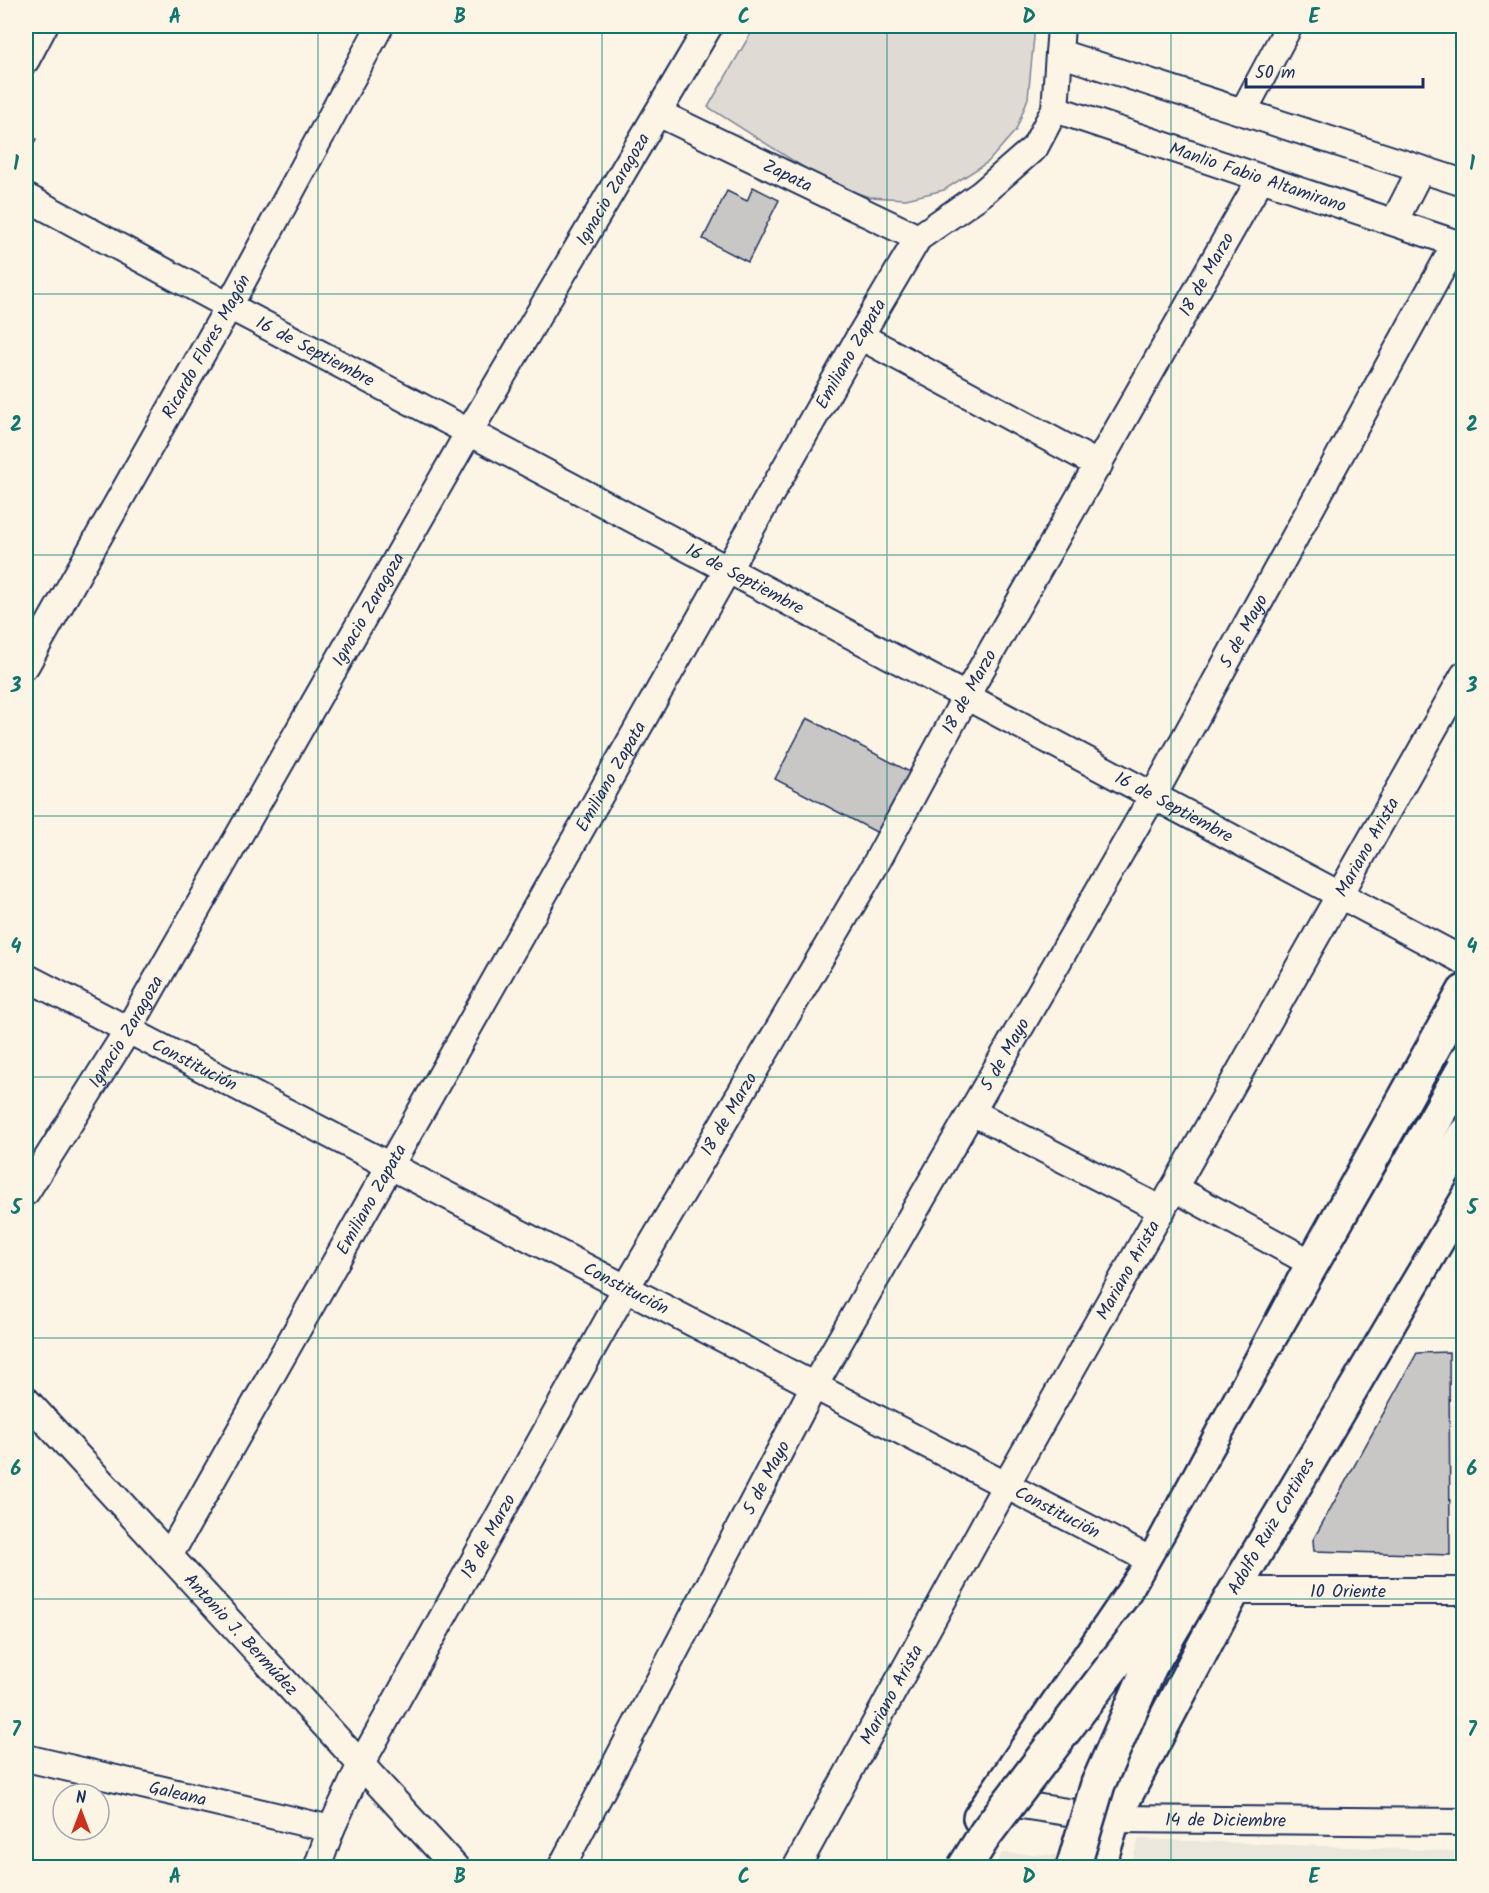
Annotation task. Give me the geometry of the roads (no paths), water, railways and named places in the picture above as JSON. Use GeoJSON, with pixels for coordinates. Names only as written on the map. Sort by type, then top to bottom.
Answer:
{"type":"FeatureCollection","features":[{"type":"Feature","properties":{"kind":"main road"},"geometry":{"type":"LineString","coordinates":[[950,1868],[992,1800],[1154,1562],[1313,1264],[1464,992]]}},
{"type":"Feature","properties":{"kind":"main road"},"geometry":{"type":"LineString","coordinates":[[964,1868],[987,1833],[1151,1616],[1464,1069]]}},
{"type":"Feature","properties":{"kind":"main road"},"geometry":{"type":"LineString","coordinates":[[1074,1868],[1098,1784],[1150,1666],[1464,1136]]}},
{"type":"Feature","properties":{"kind":"main road","name":"Adolfo Ruiz Cortines"},"geometry":{"type":"LineString","coordinates":[[1098,1868],[1113,1819],[1233,1591],[1464,1194]]}},
{"type":"Feature","properties":{"kind":"street"},"geometry":{"type":"LineString","coordinates":[[26,60],[44,26]]}},
{"type":"Feature","properties":{"kind":"street","name":"Ricardo Flores Magón"},"geometry":{"type":"LineString","coordinates":[[26,665],[229,306],[380,26]]}},
{"type":"Feature","properties":{"kind":"street","name":"Ignacio Zaragoza"},"geometry":{"type":"LineString","coordinates":[[26,1192],[128,1030],[469,432],[709,26]]}},
{"type":"Feature","properties":{"kind":"street","name":"Emiliano Zapata"},"geometry":{"type":"LineString","coordinates":[[170,1556],[860,336],[918,238],[981,194],[1035,147],[1054,109],[1060,26]]}},
{"type":"Feature","properties":{"kind":"street"},"geometry":{"type":"LineString","coordinates":[[1243,112],[1289,26]]}},
{"type":"Feature","properties":{"kind":"street"},"geometry":{"type":"LineString","coordinates":[[1059,53],[1464,183]]}},
{"type":"Feature","properties":{"kind":"street","name":"Manlio Fabio Altamirano"},"geometry":{"type":"LineString","coordinates":[[1054,109],[1460,245]]}},
{"type":"Feature","properties":{"kind":"street","name":"Zapata"},"geometry":{"type":"LineString","coordinates":[[658,113],[918,238]]}},
{"type":"Feature","properties":{"kind":"street"},"geometry":{"type":"LineString","coordinates":[[1394,222],[1421,169]]}},
{"type":"Feature","properties":{"kind":"street","name":"18 de Marzo"},"geometry":{"type":"LineString","coordinates":[[317,1868],[331,1829],[361,1764],[626,1288],[874,867],[966,696],[1261,178]]}},
{"type":"Feature","properties":{"kind":"street","name":"16 de Septiembre"},"geometry":{"type":"LineString","coordinates":[[26,197],[1464,961]]}},
{"type":"Feature","properties":{"kind":"street","name":"5 de Mayo"},"geometry":{"type":"LineString","coordinates":[[561,1868],[814,1386],[1153,796],[1460,245]]}},
{"type":"Feature","properties":{"kind":"street"},"geometry":{"type":"LineString","coordinates":[[860,336],[1099,465]]}},
{"type":"Feature","properties":{"kind":"street","name":"Mariano Arista"},"geometry":{"type":"LineString","coordinates":[[796,1868],[1006,1485],[1464,675]]}},
{"type":"Feature","properties":{"kind":"street","name":"Constitución"},"geometry":{"type":"LineString","coordinates":[[26,976],[1154,1562],[1233,1591]]}},
{"type":"Feature","properties":{"kind":"street"},"geometry":{"type":"LineString","coordinates":[[972,1112],[1162,1210]]}},
{"type":"Feature","properties":{"kind":"street"},"geometry":{"type":"LineString","coordinates":[[1174,1188],[1313,1264]]}},
{"type":"Feature","properties":{"kind":"street","name":"Antonio J. Bermúdez"},"geometry":{"type":"LineString","coordinates":[[26,1400],[456,1868]]}},
{"type":"Feature","properties":{"kind":"street","name":"10 Oriente"},"geometry":{"type":"LineString","coordinates":[[1233,1591],[1464,1591]]}},
{"type":"Feature","properties":{"kind":"street","name":"Galeana"},"geometry":{"type":"LineString","coordinates":[[26,1758],[331,1829]]}},
{"type":"Feature","properties":{"kind":"street","name":"14 de Diciembre"},"geometry":{"type":"LineString","coordinates":[[992,1800],[1113,1819],[1464,1822]]}}]}
